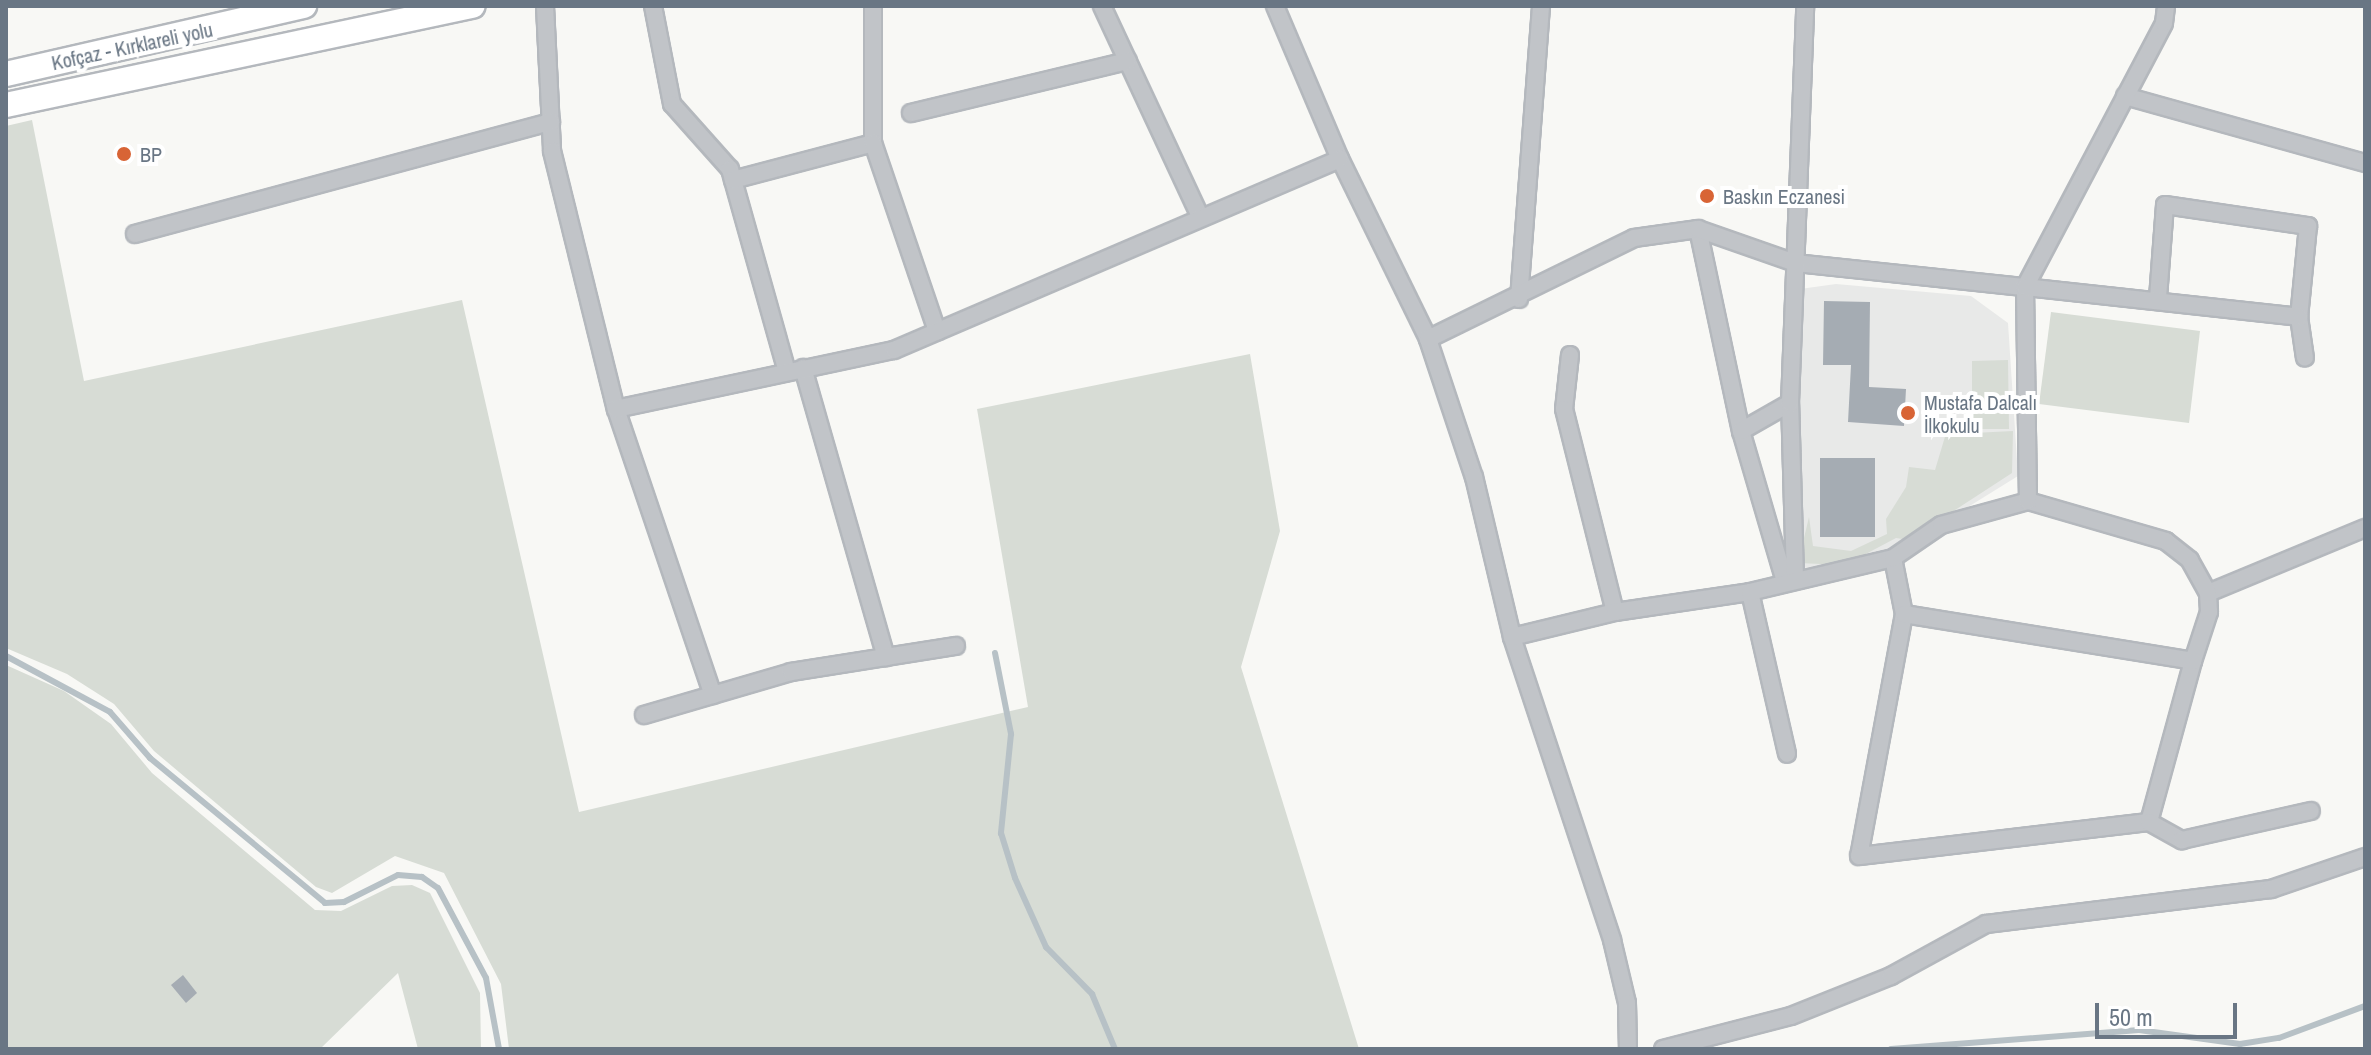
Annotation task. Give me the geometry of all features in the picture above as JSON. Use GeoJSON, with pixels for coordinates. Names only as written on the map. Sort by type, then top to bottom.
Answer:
{"type":"FeatureCollection","features":[{"type":"Feature","properties":{"kind":"main road","name":"Kofçaz - Kırklareli yolu"},"geometry":{"type":"LineString","coordinates":[[9,69],[304,6]]}},
{"type":"Feature","properties":{"kind":"main road"},"geometry":{"type":"LineString","coordinates":[[6,105],[473,6]]}},
{"type":"Feature","properties":{"kind":"street"},"geometry":{"type":"LineString","coordinates":[[545,6],[552,151],[616,409],[713,695]]}},
{"type":"Feature","properties":{"kind":"street"},"geometry":{"type":"LineString","coordinates":[[653,6],[672,104],[733,180],[886,657]]}},
{"type":"Feature","properties":{"kind":"street"},"geometry":{"type":"LineString","coordinates":[[873,6],[873,143],[937,331]]}},
{"type":"Feature","properties":{"kind":"street"},"geometry":{"type":"LineString","coordinates":[[1102,6],[1200,216]]}},
{"type":"Feature","properties":{"kind":"street"},"geometry":{"type":"LineString","coordinates":[[1275,6],[1340,159],[1428,339],[1474,477],[1512,637],[1612,940],[1627,1003],[1628,1049]]}},
{"type":"Feature","properties":{"kind":"street"},"geometry":{"type":"LineString","coordinates":[[1519,299],[1541,6]]}},
{"type":"Feature","properties":{"kind":"street"},"geometry":{"type":"LineString","coordinates":[[1790,579],[1790,403],[1805,6]]}},
{"type":"Feature","properties":{"kind":"street"},"geometry":{"type":"LineString","coordinates":[[2028,501],[2025,287],[2164,23],[2166,6]]}},
{"type":"Feature","properties":{"kind":"street"},"geometry":{"type":"LineString","coordinates":[[911,113],[1128,61]]}},
{"type":"Feature","properties":{"kind":"street"},"geometry":{"type":"LineString","coordinates":[[2125,96],[2365,163]]}},
{"type":"Feature","properties":{"kind":"street"},"geometry":{"type":"LineString","coordinates":[[135,234],[551,122]]}},
{"type":"Feature","properties":{"kind":"street"},"geometry":{"type":"LineString","coordinates":[[733,180],[873,143]]}},
{"type":"Feature","properties":{"kind":"street"},"geometry":{"type":"LineString","coordinates":[[616,409],[894,350],[1200,216],[1340,159]]}},
{"type":"Feature","properties":{"kind":"street"},"geometry":{"type":"LineString","coordinates":[[2158,298],[2165,205],[2308,226],[2299,317],[2305,358]]}},
{"type":"Feature","properties":{"kind":"street"},"geometry":{"type":"LineString","coordinates":[[1428,339],[1519,299],[1634,238],[1698,229],[1795,263],[2158,298],[2299,317]]}},
{"type":"Feature","properties":{"kind":"street"},"geometry":{"type":"LineString","coordinates":[[1698,229],[1741,431],[1790,579]]}},
{"type":"Feature","properties":{"kind":"street"},"geometry":{"type":"LineString","coordinates":[[1570,355],[1564,409],[1615,612]]}},
{"type":"Feature","properties":{"kind":"street"},"geometry":{"type":"LineString","coordinates":[[1741,431],[1790,403]]}},
{"type":"Feature","properties":{"kind":"street"},"geometry":{"type":"LineString","coordinates":[[1512,637],[1615,612],[1750,592],[1790,579],[1893,558],[1941,525],[2028,501],[2166,541],[2190,560],[2208,593],[2209,612],[2149,822]]}},
{"type":"Feature","properties":{"kind":"street"},"geometry":{"type":"LineString","coordinates":[[2208,593],[2365,528]]}},
{"type":"Feature","properties":{"kind":"street"},"geometry":{"type":"LineString","coordinates":[[1893,558],[1904,614],[1859,856],[2149,822],[2182,840],[2311,811]]}},
{"type":"Feature","properties":{"kind":"street"},"geometry":{"type":"LineString","coordinates":[[1750,592],[1787,754]]}},
{"type":"Feature","properties":{"kind":"street"},"geometry":{"type":"LineString","coordinates":[[1904,614],[2193,661]]}},
{"type":"Feature","properties":{"kind":"street"},"geometry":{"type":"LineString","coordinates":[[644,715],[791,672],[956,646]]}},
{"type":"Feature","properties":{"kind":"street"},"geometry":{"type":"LineString","coordinates":[[1663,1049],[1791,1016],[1891,976],[1986,924],[2271,889],[2365,857]]}},
{"type":"Feature","properties":{"kind":"shaded area"},"geometry":{"type":"Polygon","coordinates":[[[32,120],[84,381],[462,300],[579,812],[1028,707],[977,409],[1250,354],[1280,531],[1241,667],[1359,1049],[509,1049],[501,984],[444,873],[395,856],[332,893],[316,887],[154,751],[114,704],[67,674],[6,648],[6,126],[32,120]]]}},
{"type":"Feature","properties":{"kind":"shaded area","name":"Mustafa Dalcalı İlkokulu"},"geometry":{"type":"Polygon","coordinates":[[[1836,284],[1971,296],[2008,323],[2018,476],[1910,543],[1808,568],[1799,567],[1800,289],[1836,284]]]}},
{"type":"Feature","properties":{"kind":"shaded area"},"geometry":{"type":"Polygon","coordinates":[[[2051,312],[2200,331],[2189,423],[2039,404],[2051,312]]]}},
{"type":"Feature","properties":{"kind":"shaded area"},"geometry":{"type":"Polygon","coordinates":[[[2008,360],[2009,429],[1972,429],[1972,361],[2008,360]]]}},
{"type":"Feature","properties":{"kind":"shaded area"},"geometry":{"type":"Polygon","coordinates":[[[1969,427],[1973,433],[2013,431],[2012,473],[1909,540],[1896,538],[1845,565],[1798,563],[1809,517],[1813,546],[1851,551],[1887,534],[1886,519],[1906,487],[1909,467],[1935,470],[1947,430],[1969,427]]]}},
{"type":"Feature","properties":{"kind":"shaded area"},"geometry":{"type":"Polygon","coordinates":[[[6,665],[64,691],[111,724],[152,773],[315,910],[341,911],[392,886],[412,885],[430,893],[480,993],[481,1049],[418,1049],[398,973],[320,1049],[6,1049],[6,665]]]}},
{"type":"Feature","properties":{"kind":"building"},"geometry":{"type":"Polygon","coordinates":[[[1824,301],[1870,302],[1869,387],[1906,389],[1904,426],[1848,422],[1851,365],[1823,365],[1824,301]]]}},
{"type":"Feature","properties":{"kind":"building"},"geometry":{"type":"Polygon","coordinates":[[[1820,458],[1875,458],[1875,537],[1820,537],[1820,458]]]}},
{"type":"Feature","properties":{"kind":"building"},"geometry":{"type":"Polygon","coordinates":[[[183,975],[197,993],[186,1003],[171,985],[183,975]]]}},
{"type":"Feature","properties":{"kind":"waterway"},"geometry":{"type":"LineString","coordinates":[[995,653],[1011,734],[1001,833],[1015,878],[1046,947],[1092,994],[1115,1049]]}},
{"type":"Feature","properties":{"kind":"waterway"},"geometry":{"type":"LineString","coordinates":[[6,656],[110,712],[150,758],[325,903],[344,902],[398,875],[422,877],[438,888],[486,978],[499,1049]]}},
{"type":"Feature","properties":{"kind":"waterway"},"geometry":{"type":"LineString","coordinates":[[1891,1049],[2139,1030],[2240,1044],[2279,1038],[2365,1006]]}},
{"type":"Feature","properties":{"kind":"place","name":"BP"},"geometry":{"type":"Point","coordinates":[124,154]}},
{"type":"Feature","properties":{"kind":"place","name":"Baskın Eczanesi"},"geometry":{"type":"Point","coordinates":[1707,196]}},
{"type":"Feature","properties":{"kind":"place","name":"Mustafa Dalcalı İlkokulu"},"geometry":{"type":"Point","coordinates":[1908,413]}}]}
